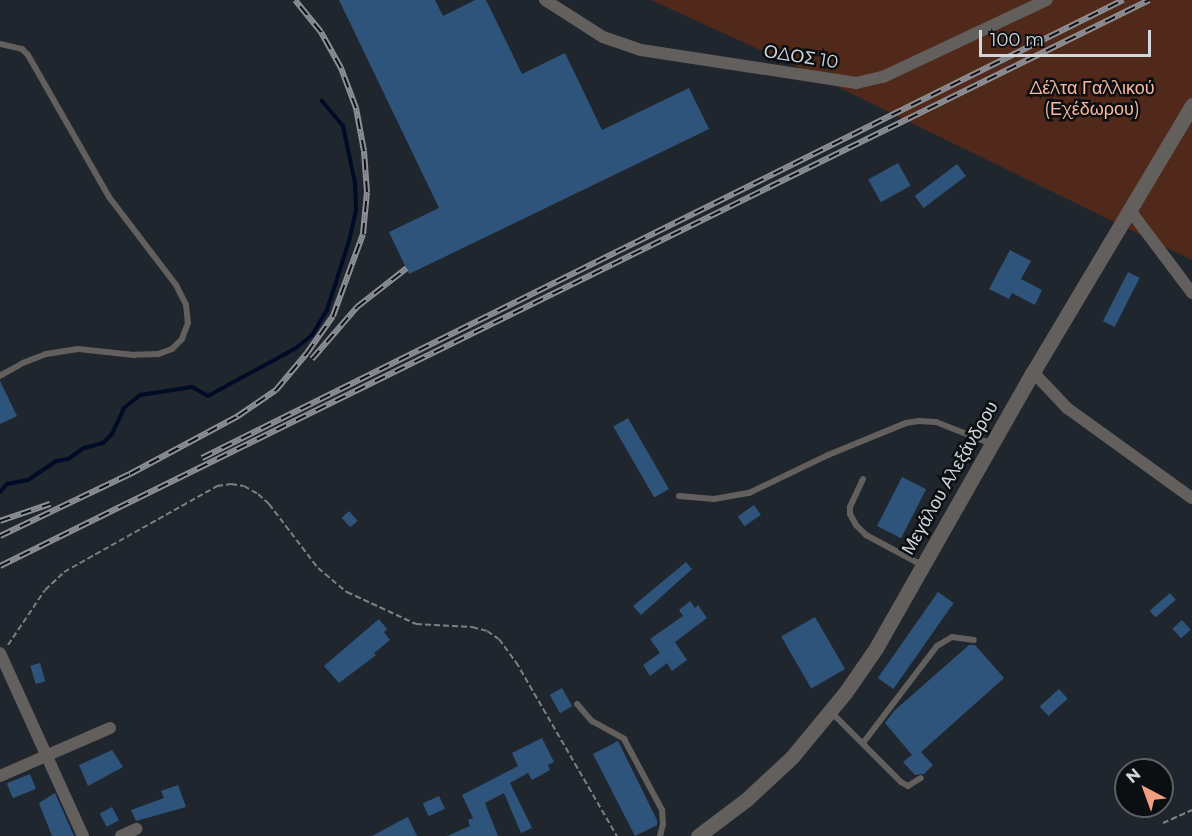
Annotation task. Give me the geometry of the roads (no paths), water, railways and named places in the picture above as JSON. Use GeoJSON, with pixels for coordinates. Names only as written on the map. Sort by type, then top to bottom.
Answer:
{"type":"FeatureCollection","features":[{"type":"Feature","properties":{"kind":"street","name":"ΟΔΟΣ 10"},"geometry":{"type":"LineString","coordinates":[[544,0],[603,37],[641,50],[856,83],[883,77],[1047,0]]}},
{"type":"Feature","properties":{"kind":"street","name":"Μεγάλου Αλεξάνδρου"},"geometry":{"type":"LineString","coordinates":[[698,836],[747,799],[792,757],[831,711],[876,648],[1033,372],[1192,105]]}},
{"type":"Feature","properties":{"kind":"street"},"geometry":{"type":"LineString","coordinates":[[1129,209],[1192,293]]}},
{"type":"Feature","properties":{"kind":"street"},"geometry":{"type":"LineString","coordinates":[[1033,372],[1067,408],[1192,498]]}},
{"type":"Feature","properties":{"kind":"street"},"geometry":{"type":"LineString","coordinates":[[1,653],[45,758],[83,836]]}},
{"type":"Feature","properties":{"kind":"street"},"geometry":{"type":"LineString","coordinates":[[0,776],[110,728]]}},
{"type":"Feature","properties":{"kind":"street"},"geometry":{"type":"LineString","coordinates":[[120,836],[136,829]]}},
{"type":"Feature","properties":{"kind":"lane"},"geometry":{"type":"LineString","coordinates":[[0,44],[22,49],[28,56],[109,197],[176,285],[186,305],[188,323],[182,339],[172,350],[158,354],[134,355],[78,349],[46,354],[23,363],[0,376]]}},
{"type":"Feature","properties":{"kind":"lane"},"geometry":{"type":"LineString","coordinates":[[679,495],[714,500],[749,493],[828,455],[906,423],[936,422],[992,444]]}},
{"type":"Feature","properties":{"kind":"lane"},"geometry":{"type":"LineString","coordinates":[[863,479],[850,507],[850,514],[856,525],[866,535],[923,566]]}},
{"type":"Feature","properties":{"kind":"lane"},"geometry":{"type":"LineString","coordinates":[[863,743],[937,646],[952,637],[974,640]]}},
{"type":"Feature","properties":{"kind":"lane"},"geometry":{"type":"LineString","coordinates":[[577,704],[592,721],[624,739],[662,810],[663,824],[660,836]]}},
{"type":"Feature","properties":{"kind":"lane"},"geometry":{"type":"LineString","coordinates":[[831,711],[901,782],[908,786],[921,778]]}},
{"type":"Feature","properties":{"kind":"waterway"},"geometry":{"type":"LineString","coordinates":[[0,492],[7,484],[28,480],[56,461],[68,459],[84,448],[103,443],[112,434],[124,408],[140,395],[192,387],[208,396],[296,348],[312,335],[327,310],[349,241],[356,210],[355,183],[343,126],[322,101]]}},
{"type":"Feature","properties":{"kind":"railway"},"geometry":{"type":"LineString","coordinates":[[0,536],[130,474],[238,416],[276,390],[307,353],[333,316],[363,234],[367,192],[364,151],[356,108],[341,68],[321,32],[295,0]]}},
{"type":"Feature","properties":{"kind":"railway"},"geometry":{"type":"LineString","coordinates":[[202,458],[1123,0]]}},
{"type":"Feature","properties":{"kind":"railway"},"geometry":{"type":"LineString","coordinates":[[0,566],[1149,0]]}},
{"type":"Feature","properties":{"kind":"railway"},"geometry":{"type":"LineString","coordinates":[[312,359],[357,307],[407,268]]}},
{"type":"Feature","properties":{"kind":"railway"},"geometry":{"type":"LineString","coordinates":[[0,521],[50,504]]}},
{"type":"Feature","properties":{"kind":"park label","name":"Δέλτα Γαλλικού (Εχέδωρου)"},"geometry":{"type":"Point","coordinates":[1092,100]}}]}
